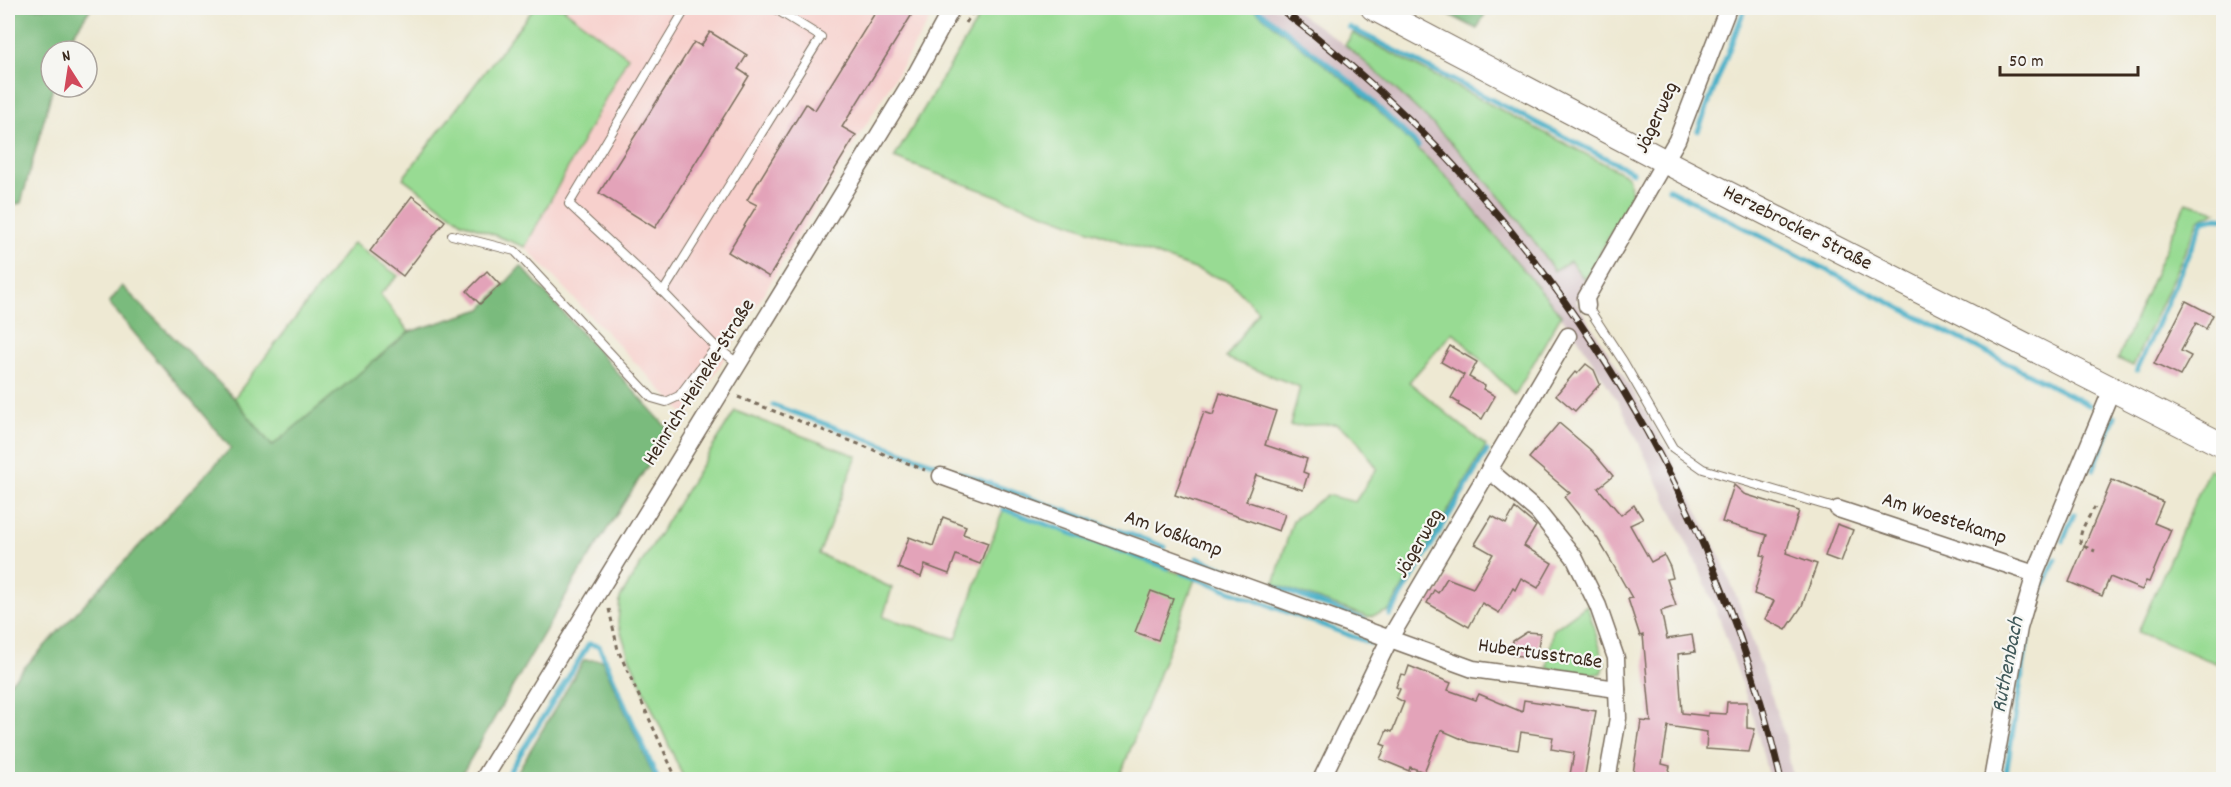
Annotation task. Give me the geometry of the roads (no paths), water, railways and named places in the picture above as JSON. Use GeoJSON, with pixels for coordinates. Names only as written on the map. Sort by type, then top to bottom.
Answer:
{"type":"FeatureCollection","features":[{"type":"Feature","properties":{"kind":"main road","name":"Herzebrocker Straße"},"geometry":{"type":"LineString","coordinates":[[1373,8],[1664,161],[2223,446]]}},
{"type":"Feature","properties":{"kind":"street","name":"Heinrich-Heineke-Straße"},"geometry":{"type":"LineString","coordinates":[[483,780],[916,74],[952,8]]}},
{"type":"Feature","properties":{"kind":"street","name":"Jägerweg"},"geometry":{"type":"LineString","coordinates":[[1587,306],[1586,298],[1677,140],[1728,8]]}},
{"type":"Feature","properties":{"kind":"street","name":"Jägerweg"},"geometry":{"type":"LineString","coordinates":[[1321,780],[1390,638],[1568,336]]}},
{"type":"Feature","properties":{"kind":"street"},"geometry":{"type":"LineString","coordinates":[[1992,780],[2019,628],[2035,574],[2112,389]]}},
{"type":"Feature","properties":{"kind":"street","name":"Hubertusstraße"},"geometry":{"type":"LineString","coordinates":[[1489,470],[1538,512],[1574,557],[1598,606],[1616,658],[1617,718],[1608,780]]}},
{"type":"Feature","properties":{"kind":"street","name":"Am Voßkamp"},"geometry":{"type":"LineString","coordinates":[[941,476],[1390,638]]}},
{"type":"Feature","properties":{"kind":"street","name":"Am Woestekamp"},"geometry":{"type":"LineString","coordinates":[[1838,509],[2035,574]]}},
{"type":"Feature","properties":{"kind":"street","name":"Hubertusstraße"},"geometry":{"type":"LineString","coordinates":[[1390,638],[1473,669],[1617,689]]}},
{"type":"Feature","properties":{"kind":"lane"},"geometry":{"type":"LineString","coordinates":[[686,8],[569,204],[663,292],[716,347],[739,364]]}},
{"type":"Feature","properties":{"kind":"lane"},"geometry":{"type":"LineString","coordinates":[[663,292],[821,37],[774,8]]}},
{"type":"Feature","properties":{"kind":"lane"},"geometry":{"type":"LineString","coordinates":[[452,235],[516,251],[652,398],[666,402],[679,396],[716,347]]}},
{"type":"Feature","properties":{"kind":"lane"},"geometry":{"type":"LineString","coordinates":[[1587,306],[1623,361],[1673,448],[1703,469],[1838,509]]}},
{"type":"Feature","properties":{"kind":"waterway"},"geometry":{"type":"LineString","coordinates":[[1256,8],[1356,86],[1418,146]]}},
{"type":"Feature","properties":{"kind":"waterway"},"geometry":{"type":"LineString","coordinates":[[1698,131],[1745,8]]}},
{"type":"Feature","properties":{"kind":"waterway"},"geometry":{"type":"LineString","coordinates":[[1349,27],[1633,172]]}},
{"type":"Feature","properties":{"kind":"waterway"},"geometry":{"type":"LineString","coordinates":[[1669,189],[2089,405]]}},
{"type":"Feature","properties":{"kind":"waterway","name":"Ruthenbach"},"geometry":{"type":"LineString","coordinates":[[2137,370],[2203,221],[2218,217],[2224,218]]}},
{"type":"Feature","properties":{"kind":"waterway"},"geometry":{"type":"LineString","coordinates":[[773,405],[1165,547]]}},
{"type":"Feature","properties":{"kind":"waterway","name":"Ruthenbach"},"geometry":{"type":"LineString","coordinates":[[2093,470],[2115,416]]}},
{"type":"Feature","properties":{"kind":"waterway"},"geometry":{"type":"LineString","coordinates":[[1390,615],[1487,451]]}},
{"type":"Feature","properties":{"kind":"waterway"},"geometry":{"type":"LineString","coordinates":[[1004,509],[1168,568]]}},
{"type":"Feature","properties":{"kind":"waterway","name":"Ruthenbach"},"geometry":{"type":"LineString","coordinates":[[2063,541],[2074,514]]}},
{"type":"Feature","properties":{"kind":"waterway"},"geometry":{"type":"LineString","coordinates":[[1197,558],[1364,620]]}},
{"type":"Feature","properties":{"kind":"waterway","name":"Ruthenbach"},"geometry":{"type":"LineString","coordinates":[[2005,780],[2029,630],[2042,589],[2056,559]]}},
{"type":"Feature","properties":{"kind":"waterway"},"geometry":{"type":"LineString","coordinates":[[1182,573],[1370,643]]}},
{"type":"Feature","properties":{"kind":"waterway"},"geometry":{"type":"LineString","coordinates":[[504,780],[589,644],[599,646],[658,780]]}},
{"type":"Feature","properties":{"kind":"railway"},"geometry":{"type":"LineString","coordinates":[[1279,8],[1369,82],[1453,164],[1529,254],[1598,350],[1657,451],[1708,557],[1750,667],[1781,780]]}}]}
